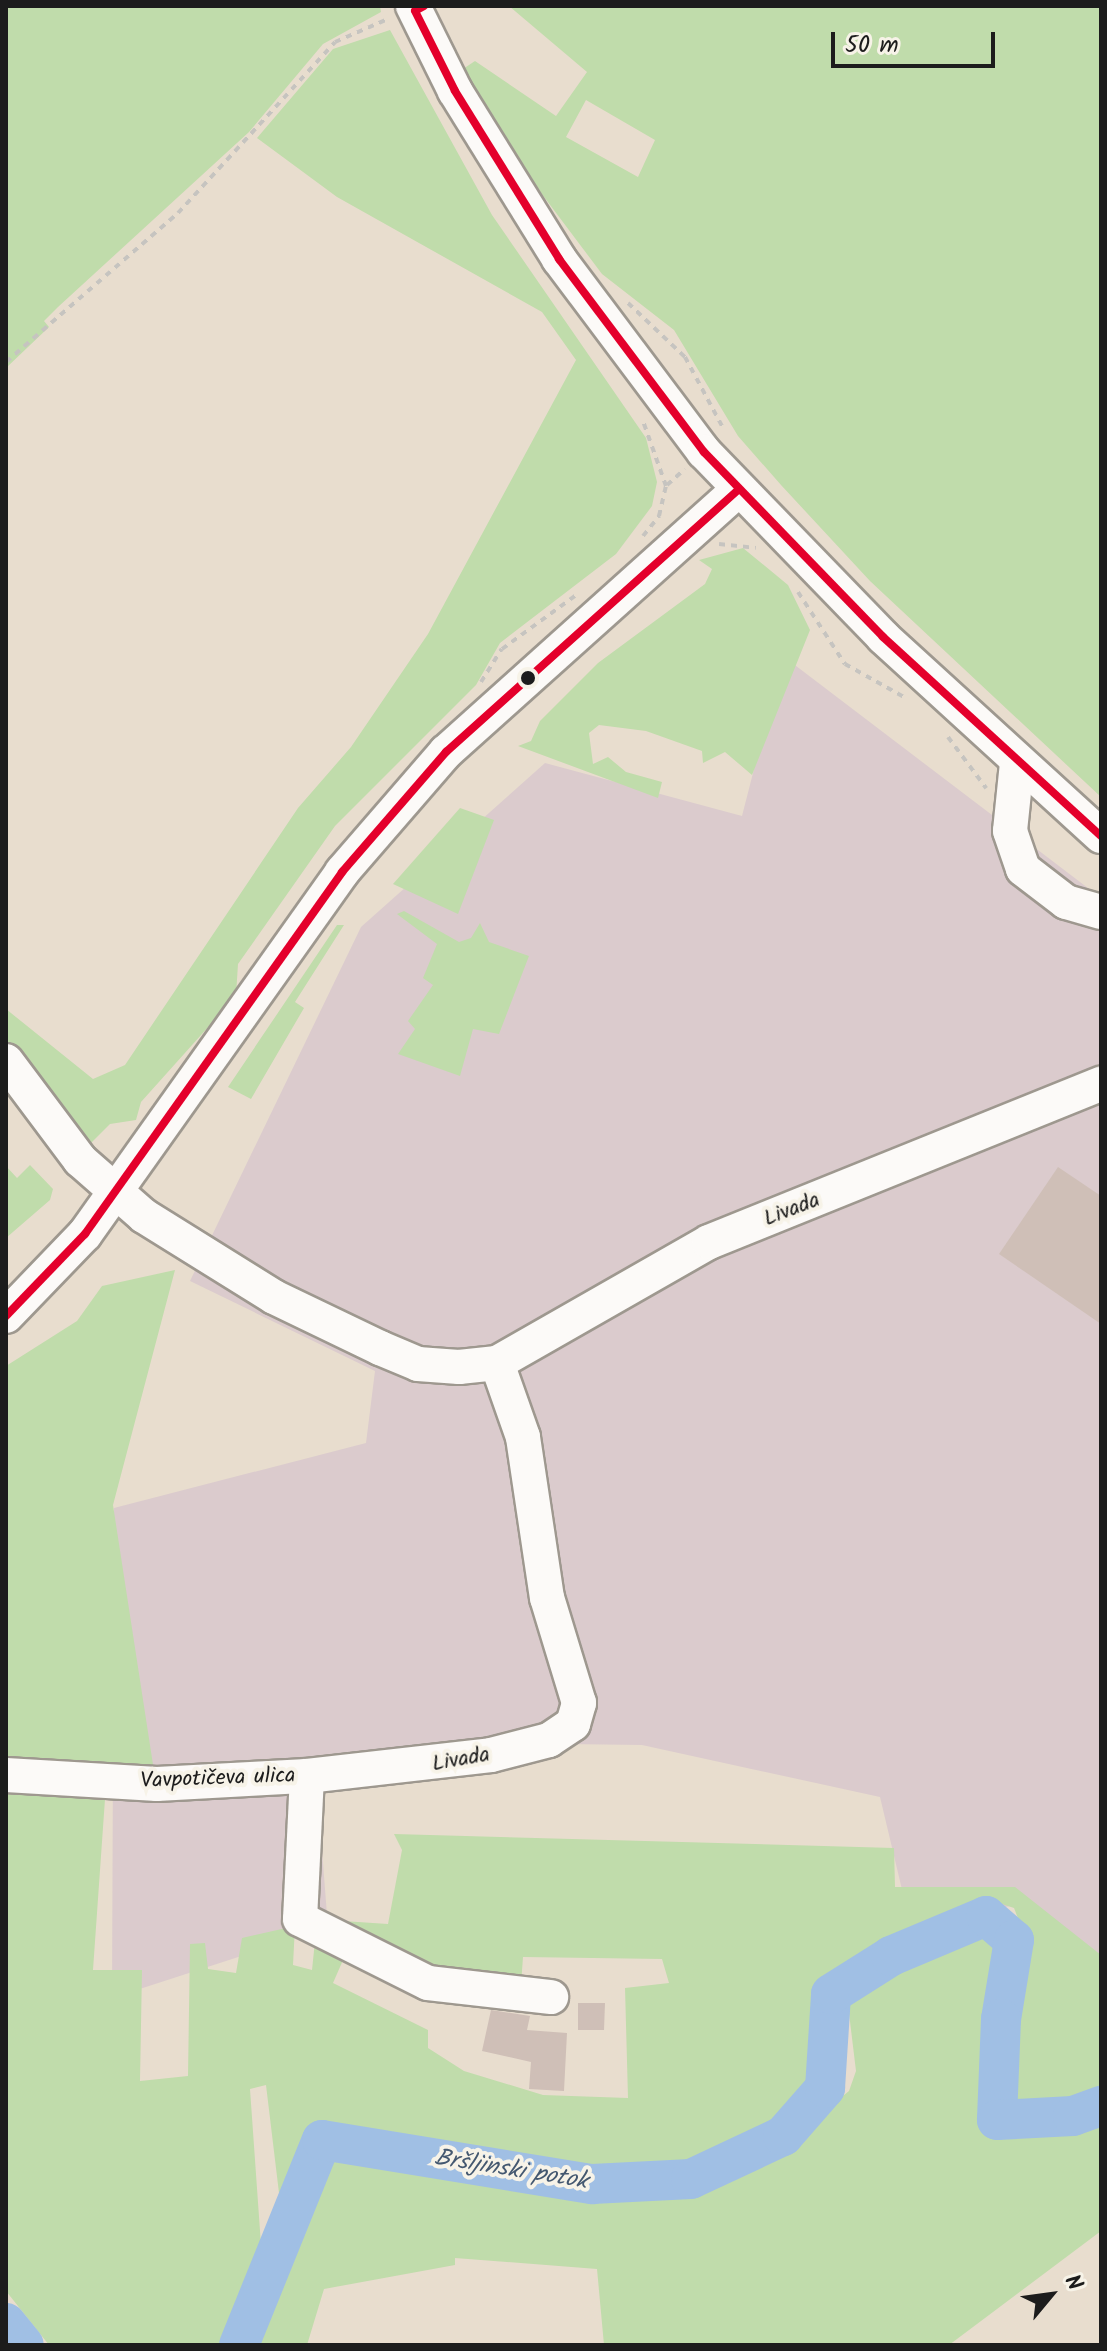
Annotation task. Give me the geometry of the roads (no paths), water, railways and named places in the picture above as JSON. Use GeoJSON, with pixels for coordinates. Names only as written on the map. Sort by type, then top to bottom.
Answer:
{"type":"FeatureCollection","features":[{"type":"Feature","properties":{"kind":"street"},"geometry":{"type":"LineString","coordinates":[[417,8],[455,91],[559,259],[737,491],[1017,763],[1101,836]]}},
{"type":"Feature","properties":{"kind":"street"},"geometry":{"type":"LineString","coordinates":[[6,1316],[51,1274],[116,1190],[342,872],[446,752],[737,491]]}},
{"type":"Feature","properties":{"kind":"street"},"geometry":{"type":"LineString","coordinates":[[1017,763],[1010,831],[1023,869],[1066,902],[1101,912]]}},
{"type":"Feature","properties":{"kind":"street","name":"Livada"},"geometry":{"type":"LineString","coordinates":[[6,1061],[80,1160],[116,1190],[274,1297],[418,1364],[497,1363],[709,1242],[1101,1084]]}},
{"type":"Feature","properties":{"kind":"street","name":"Livada"},"geometry":{"type":"LineString","coordinates":[[307,1776],[491,1755],[549,1740],[573,1724],[579,1703],[547,1598],[523,1437],[497,1363]]}},
{"type":"Feature","properties":{"kind":"street","name":"Vavpotičeva ulica"},"geometry":{"type":"LineString","coordinates":[[6,1775],[157,1784],[307,1776],[300,1919],[428,1983],[551,1997]]}},
{"type":"Feature","properties":{"kind":"waterway","name":"Bršljinski potok"},"geometry":{"type":"LineString","coordinates":[[239,2345],[322,2140],[592,2184],[691,2179],[783,2136],[825,2088],[831,1994],[891,1956],[986,1916],[1014,1940],[1001,2019],[997,2120],[1073,2116],[1101,2106]]}},
{"type":"Feature","properties":{"kind":"waterway","name":"Bršljinski potok"},"geometry":{"type":"LineString","coordinates":[[6,2323],[24,2345]]}}]}
